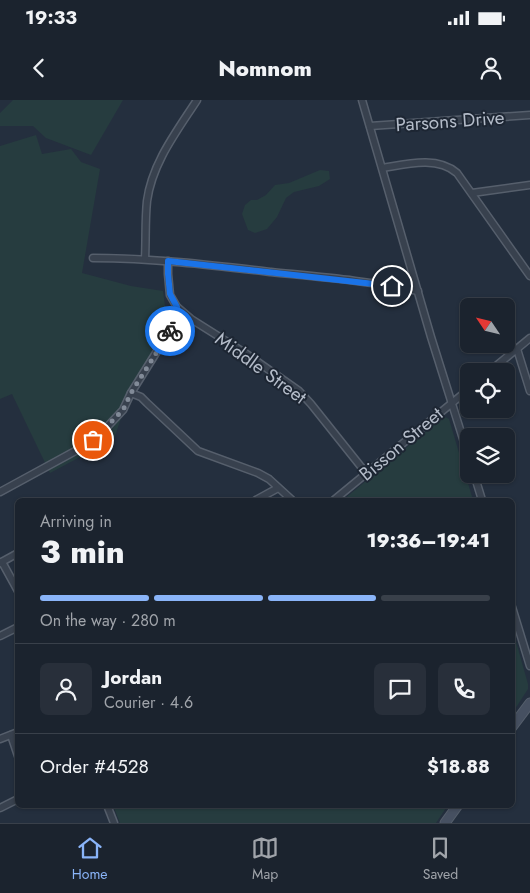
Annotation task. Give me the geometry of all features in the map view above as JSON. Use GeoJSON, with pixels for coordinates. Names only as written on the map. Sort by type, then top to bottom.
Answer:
{"type":"FeatureCollection","features":[{"type":"Feature","properties":{"kind":"main road"},"geometry":{"type":"LineString","coordinates":[[515,724],[530,703]]}},
{"type":"Feature","properties":{"kind":"main road"},"geometry":{"type":"LineString","coordinates":[[445,823],[456,808]]}},
{"type":"Feature","properties":{"kind":"street"},"geometry":{"type":"LineString","coordinates":[[145,259],[148,200],[153,178],[160,160],[196,100]]}},
{"type":"Feature","properties":{"kind":"street"},"geometry":{"type":"LineString","coordinates":[[362,100],[460,430]]}},
{"type":"Feature","properties":{"kind":"street","name":"Parsons Drive"},"geometry":{"type":"LineString","coordinates":[[370,126],[530,115]]}},
{"type":"Feature","properties":{"kind":"street"},"geometry":{"type":"LineString","coordinates":[[383,168],[410,164],[441,163],[450,167],[472,193],[530,276]]}},
{"type":"Feature","properties":{"kind":"street"},"geometry":{"type":"LineString","coordinates":[[472,193],[530,185]]}},
{"type":"Feature","properties":{"kind":"street"},"geometry":{"type":"LineString","coordinates":[[93,258],[168,261],[378,283],[418,290]]}},
{"type":"Feature","properties":{"kind":"street"},"geometry":{"type":"LineString","coordinates":[[0,492],[90,442],[117,418],[123,410],[131,393],[174,324],[177,307],[170,294],[168,261]]}},
{"type":"Feature","properties":{"kind":"street","name":"Middle Street"},"geometry":{"type":"LineString","coordinates":[[177,307],[299,391],[366,473]]}},
{"type":"Feature","properties":{"kind":"street"},"geometry":{"type":"LineString","coordinates":[[500,363],[530,338]]}},
{"type":"Feature","properties":{"kind":"street"},"geometry":{"type":"LineString","coordinates":[[517,349],[530,391]]}},
{"type":"Feature","properties":{"kind":"street"},"geometry":{"type":"LineString","coordinates":[[131,393],[141,397],[198,451],[258,473],[269,479],[290,498]]}},
{"type":"Feature","properties":{"kind":"street","name":"Bisson Street"},"geometry":{"type":"LineString","coordinates":[[336,498],[460,396]]}},
{"type":"Feature","properties":{"kind":"street"},"geometry":{"type":"LineString","coordinates":[[477,483],[481,498]]}},
{"type":"Feature","properties":{"kind":"street"},"geometry":{"type":"LineString","coordinates":[[260,498],[278,488]]}},
{"type":"Feature","properties":{"kind":"street"},"geometry":{"type":"LineString","coordinates":[[15,555],[1,562],[15,586]]}},
{"type":"Feature","properties":{"kind":"street"},"geometry":{"type":"LineString","coordinates":[[515,617],[530,666]]}},
{"type":"Feature","properties":{"kind":"street"},"geometry":{"type":"LineString","coordinates":[[0,636],[15,628]]}},
{"type":"Feature","properties":{"kind":"street"},"geometry":{"type":"LineString","coordinates":[[0,740],[14,733]]}},
{"type":"Feature","properties":{"kind":"street"},"geometry":{"type":"LineString","coordinates":[[0,808],[15,800]]}},
{"type":"Feature","properties":{"kind":"street"},"geometry":{"type":"LineString","coordinates":[[108,808],[114,823]]}},
{"type":"Feature","properties":{"kind":"green space"},"geometry":{"type":"Polygon","coordinates":[[[13,100],[123,100],[91,155],[46,138],[33,126],[0,126],[0,113],[13,100]]]}},
{"type":"Feature","properties":{"kind":"green space"},"geometry":{"type":"Polygon","coordinates":[[[36,135],[42,154],[71,149],[81,162],[100,169],[82,273],[131,286],[163,291],[167,320],[174,333],[156,361],[132,386],[114,439],[50,473],[12,394],[0,399],[0,146],[36,135]]]}},
{"type":"Feature","properties":{"kind":"green space"},"geometry":{"type":"Polygon","coordinates":[[[320,170],[329,171],[330,179],[319,186],[294,192],[286,198],[277,217],[267,229],[255,233],[248,230],[242,214],[245,205],[251,200],[257,200],[266,195],[275,185],[289,183],[320,170]]]}},
{"type":"Feature","properties":{"kind":"green space"},"geometry":{"type":"Polygon","coordinates":[[[445,417],[449,419],[460,456],[460,483],[468,483],[472,498],[345,498],[441,419],[445,417]]]}},
{"type":"Feature","properties":{"kind":"green space"},"geometry":{"type":"Polygon","coordinates":[[[515,638],[528,684],[528,689],[515,709],[515,638]]]}},
{"type":"Feature","properties":{"kind":"green space"},"geometry":{"type":"Polygon","coordinates":[[[114,808],[446,808],[436,823],[120,823],[114,808]]]}},
{"type":"Feature","properties":{"kind":"way so far"},"geometry":{"type":"LineString","coordinates":[[93,440],[123,410],[131,393],[170,331]]}},
{"type":"Feature","properties":{"kind":"route"},"geometry":{"type":"LineString","coordinates":[[170,331],[174,324],[177,307],[170,294],[168,261],[392,286]]}}]}
